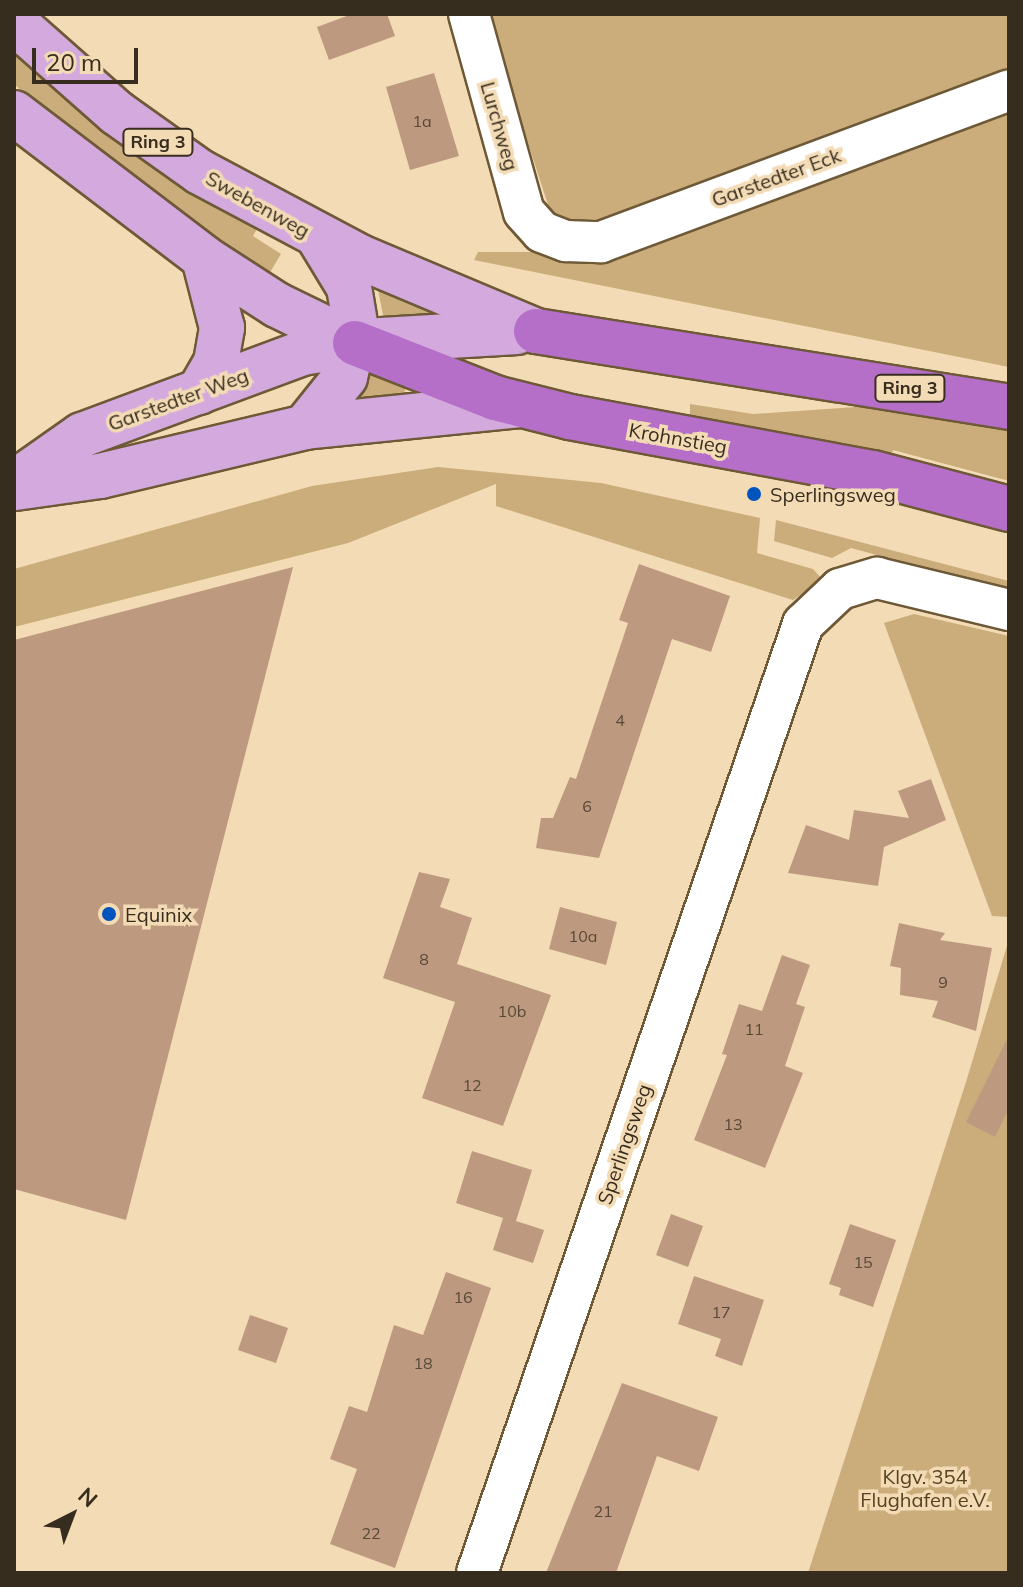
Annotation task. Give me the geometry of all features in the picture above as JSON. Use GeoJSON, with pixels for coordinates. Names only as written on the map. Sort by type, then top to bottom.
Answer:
{"type":"FeatureCollection","features":[{"type":"Feature","properties":{"kind":"highway","name":"Ring 3"},"geometry":{"type":"LineString","coordinates":[[536,331],[1009,407]]}},
{"type":"Feature","properties":{"kind":"highway","name":"Krohnstieg"},"geometry":{"type":"LineString","coordinates":[[355,343],[520,405],[873,473],[1009,509]]}},
{"type":"Feature","properties":{"kind":"main road","name":"Swebenweg"},"geometry":{"type":"LineString","coordinates":[[14,22],[117,113],[200,172],[318,236],[536,331]]}},
{"type":"Feature","properties":{"kind":"main road"},"geometry":{"type":"LineString","coordinates":[[14,113],[204,258],[277,305],[355,343]]}},
{"type":"Feature","properties":{"kind":"main road"},"geometry":{"type":"LineString","coordinates":[[305,427],[340,387],[355,343],[354,301],[318,236]]}},
{"type":"Feature","properties":{"kind":"main road"},"geometry":{"type":"LineString","coordinates":[[199,392],[216,362],[222,328],[204,258]]}},
{"type":"Feature","properties":{"kind":"main road","name":"Garstedter Weg"},"geometry":{"type":"LineString","coordinates":[[14,486],[82,435],[302,353],[355,343],[536,331]]}},
{"type":"Feature","properties":{"kind":"main road","name":"Garstedter Weg"},"geometry":{"type":"LineString","coordinates":[[14,486],[100,476],[305,427],[520,405]]}},
{"type":"Feature","properties":{"kind":"street","name":"Lurchweg"},"geometry":{"type":"LineString","coordinates":[[469,14],[524,212],[542,232]]}},
{"type":"Feature","properties":{"kind":"street","name":"Garstedter Eck"},"geometry":{"type":"LineString","coordinates":[[542,232],[601,242],[1009,90]]}},
{"type":"Feature","properties":{"kind":"street","name":"Sperlingsweg"},"geometry":{"type":"LineString","coordinates":[[477,1573],[803,624],[840,589],[877,578],[1009,610]]}},
{"type":"Feature","properties":{"kind":"green space"},"geometry":{"type":"Polygon","coordinates":[[[486,14],[1009,14],[1009,367],[474,260],[478,252],[535,252],[553,220],[486,14]]]}},
{"type":"Feature","properties":{"kind":"green space"},"geometry":{"type":"Polygon","coordinates":[[[14,48],[258,227],[253,236],[281,254],[269,274],[183,220],[43,110],[14,84],[14,48]]]}},
{"type":"Feature","properties":{"kind":"green space"},"geometry":{"type":"Polygon","coordinates":[[[384,285],[448,309],[446,318],[383,315],[378,290],[384,285]]]}},
{"type":"Feature","properties":{"kind":"green space"},"geometry":{"type":"Polygon","coordinates":[[[373,372],[406,387],[403,396],[351,402],[356,377],[373,372]]]}},
{"type":"Feature","properties":{"kind":"green space"},"geometry":{"type":"Polygon","coordinates":[[[690,404],[753,414],[899,404],[1009,426],[1009,481],[893,450],[891,455],[690,420],[690,404]]]}},
{"type":"Feature","properties":{"kind":"green space"},"geometry":{"type":"Polygon","coordinates":[[[438,467],[601,483],[760,518],[757,553],[813,569],[823,580],[793,600],[496,506],[496,484],[348,543],[14,627],[14,569],[312,486],[438,467]]]}},
{"type":"Feature","properties":{"kind":"green space"},"geometry":{"type":"Polygon","coordinates":[[[776,520],[1009,581],[1009,591],[851,548],[832,558],[774,541],[776,520]]]}},
{"type":"Feature","properties":{"kind":"green space"},"geometry":{"type":"Polygon","coordinates":[[[914,614],[1009,636],[1009,917],[992,916],[884,623],[914,614]]]}},
{"type":"Feature","properties":{"kind":"green space","name":"Klgv. 354 Flughafen e.V."},"geometry":{"type":"Polygon","coordinates":[[[1009,939],[1009,1573],[808,1573],[966,1082],[1009,939]]]}},
{"type":"Feature","properties":{"kind":"building"},"geometry":{"type":"Polygon","coordinates":[[[352,14],[387,14],[395,36],[329,60],[317,27],[352,14]]]}},
{"type":"Feature","properties":{"kind":"building"},"geometry":{"type":"Polygon","coordinates":[[[434,73],[459,156],[410,170],[386,87],[434,73]]]}},
{"type":"Feature","properties":{"kind":"building"},"geometry":{"type":"Polygon","coordinates":[[[639,564],[730,596],[711,652],[672,639],[599,858],[536,848],[541,818],[553,818],[570,777],[576,779],[628,623],[619,620],[639,564]]]}},
{"type":"Feature","properties":{"kind":"building","name":"Equinix"},"geometry":{"type":"Polygon","coordinates":[[[293,567],[126,1220],[14,1189],[14,640],[293,567]]]}},
{"type":"Feature","properties":{"kind":"building"},"geometry":{"type":"Polygon","coordinates":[[[931,779],[946,820],[884,847],[878,886],[788,873],[806,825],[849,840],[854,810],[909,818],[898,791],[931,779]]]}},
{"type":"Feature","properties":{"kind":"building"},"geometry":{"type":"Polygon","coordinates":[[[419,872],[450,879],[440,907],[472,918],[457,964],[551,995],[503,1126],[422,1098],[455,1002],[383,978],[419,872]]]}},
{"type":"Feature","properties":{"kind":"building"},"geometry":{"type":"Polygon","coordinates":[[[560,907],[617,922],[606,965],[549,949],[560,907]]]}},
{"type":"Feature","properties":{"kind":"building"},"geometry":{"type":"Polygon","coordinates":[[[899,923],[945,933],[940,940],[992,948],[976,1031],[932,1017],[938,1001],[900,995],[901,968],[890,966],[899,923]]]}},
{"type":"Feature","properties":{"kind":"building"},"geometry":{"type":"Polygon","coordinates":[[[782,955],[810,965],[796,1004],[805,1007],[785,1066],[803,1073],[765,1168],[694,1140],[727,1055],[722,1054],[739,1004],[762,1011],[782,955]]]}},
{"type":"Feature","properties":{"kind":"building"},"geometry":{"type":"Polygon","coordinates":[[[1009,1035],[1009,1108],[995,1137],[966,1122],[1009,1035]]]}},
{"type":"Feature","properties":{"kind":"building"},"geometry":{"type":"Polygon","coordinates":[[[472,1151],[532,1170],[516,1221],[544,1230],[533,1263],[493,1250],[503,1218],[456,1203],[472,1151]]]}},
{"type":"Feature","properties":{"kind":"building"},"geometry":{"type":"Polygon","coordinates":[[[671,1214],[703,1226],[688,1267],[656,1255],[671,1214]]]}},
{"type":"Feature","properties":{"kind":"building"},"geometry":{"type":"Polygon","coordinates":[[[850,1224],[896,1240],[873,1307],[839,1295],[841,1288],[829,1284],[850,1224]]]}},
{"type":"Feature","properties":{"kind":"building"},"geometry":{"type":"Polygon","coordinates":[[[446,1272],[491,1288],[395,1568],[330,1544],[357,1469],[330,1459],[349,1406],[367,1412],[394,1325],[423,1335],[446,1272]]]}},
{"type":"Feature","properties":{"kind":"building"},"geometry":{"type":"Polygon","coordinates":[[[694,1276],[764,1300],[742,1366],[715,1356],[721,1339],[678,1324],[694,1276]]]}},
{"type":"Feature","properties":{"kind":"building"},"geometry":{"type":"Polygon","coordinates":[[[250,1315],[288,1328],[276,1363],[238,1350],[250,1315]]]}},
{"type":"Feature","properties":{"kind":"building"},"geometry":{"type":"Polygon","coordinates":[[[622,1383],[718,1417],[699,1471],[657,1456],[616,1573],[546,1573],[622,1383]]]}},
{"type":"Feature","properties":{"kind":"place","name":"Sperlingsweg"},"geometry":{"type":"Point","coordinates":[754,494]}},
{"type":"Feature","properties":{"kind":"place","name":"Equinix"},"geometry":{"type":"Point","coordinates":[109,914]}}]}
